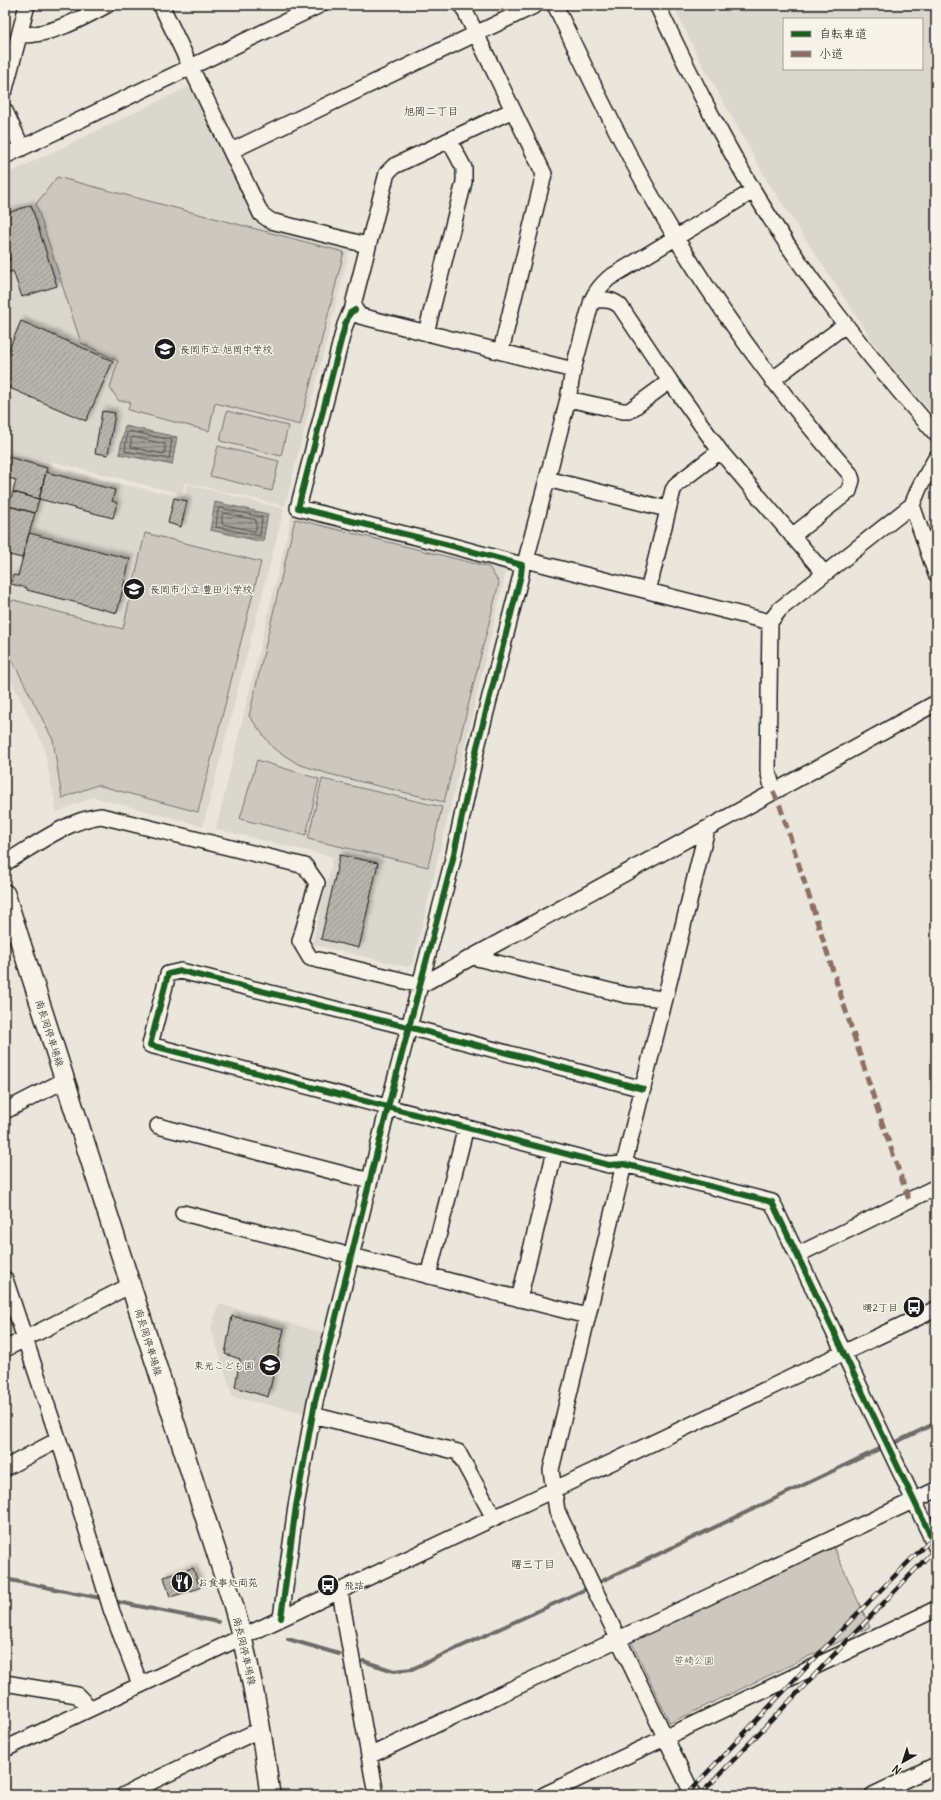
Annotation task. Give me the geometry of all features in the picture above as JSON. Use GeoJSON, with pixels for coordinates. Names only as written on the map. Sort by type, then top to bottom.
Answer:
{"type":"FeatureCollection","features":[{"type":"Feature","properties":{"kind":"main road","name":"南長岡停車場線"},"geometry":{"type":"LineString","coordinates":[[5,894],[233,1604],[242,1637],[261,1729],[270,1795]]}},
{"type":"Feature","properties":{"kind":"street"},"geometry":{"type":"LineString","coordinates":[[5,89],[27,5]]}},
{"type":"Feature","properties":{"kind":"street"},"geometry":{"type":"LineString","coordinates":[[20,35],[35,36],[49,32],[108,5]]}},
{"type":"Feature","properties":{"kind":"street"},"geometry":{"type":"LineString","coordinates":[[161,5],[192,67],[261,214],[271,220],[367,245]]}},
{"type":"Feature","properties":{"kind":"street"},"geometry":{"type":"LineString","coordinates":[[5,156],[320,5]]}},
{"type":"Feature","properties":{"kind":"street"},"geometry":{"type":"LineString","coordinates":[[462,5],[544,174],[501,351]]}},
{"type":"Feature","properties":{"kind":"street"},"geometry":{"type":"LineString","coordinates":[[232,151],[536,5]]}},
{"type":"Feature","properties":{"kind":"street"},"geometry":{"type":"LineString","coordinates":[[554,5],[620,138],[676,238],[730,322],[772,380],[811,430],[850,474],[852,480],[849,491],[792,536]]}},
{"type":"Feature","properties":{"kind":"street"},"geometry":{"type":"LineString","coordinates":[[657,5],[716,123],[754,191],[814,283],[845,325],[894,386],[936,434]]}},
{"type":"Feature","properties":{"kind":"street"},"geometry":{"type":"LineString","coordinates":[[513,110],[390,169],[387,173],[367,245],[354,301],[355,310],[360,316],[573,370]]}},
{"type":"Feature","properties":{"kind":"street"},"geometry":{"type":"LineString","coordinates":[[5,112],[22,148]]}},
{"type":"Feature","properties":{"kind":"street"},"geometry":{"type":"LineString","coordinates":[[426,333],[464,182],[464,168],[450,140]]}},
{"type":"Feature","properties":{"kind":"street"},"geometry":{"type":"LineString","coordinates":[[281,1618],[292,1534],[313,1415],[388,1107],[452,863],[477,748],[522,575],[524,562],[568,399],[573,370],[592,300],[595,292],[608,278],[754,191]]}},
{"type":"Feature","properties":{"kind":"street"},"geometry":{"type":"LineString","coordinates":[[592,300],[609,299],[620,306],[670,381],[720,451],[824,573]]}},
{"type":"Feature","properties":{"kind":"street"},"geometry":{"type":"LineString","coordinates":[[355,310],[350,313],[345,326],[298,508],[648,591],[770,622]]}},
{"type":"Feature","properties":{"kind":"street"},"geometry":{"type":"LineString","coordinates":[[772,380],[845,325]]}},
{"type":"Feature","properties":{"kind":"street"},"geometry":{"type":"LineString","coordinates":[[568,399],[622,411],[629,411],[670,381]]}},
{"type":"Feature","properties":{"kind":"street"},"geometry":{"type":"LineString","coordinates":[[648,591],[667,509],[673,490],[677,484],[720,451]]}},
{"type":"Feature","properties":{"kind":"street"},"geometry":{"type":"LineString","coordinates":[[773,791],[768,770],[770,622],[780,609],[912,505],[920,486],[936,458]]}},
{"type":"Feature","properties":{"kind":"street"},"geometry":{"type":"LineString","coordinates":[[547,479],[667,509]]}},
{"type":"Feature","properties":{"kind":"street"},"geometry":{"type":"LineString","coordinates":[[912,505],[936,574]]}},
{"type":"Feature","properties":{"kind":"street"},"geometry":{"type":"LineString","coordinates":[[5,863],[74,822],[101,816],[305,866],[317,883],[300,941],[310,958],[421,985],[936,703]]}},
{"type":"Feature","properties":{"kind":"street"},"geometry":{"type":"LineString","coordinates":[[693,1795],[557,1511],[551,1470],[579,1360],[587,1316],[707,829]]}},
{"type":"Feature","properties":{"kind":"street"},"geometry":{"type":"LineString","coordinates":[[473,957],[626,995],[665,999]]}},
{"type":"Feature","properties":{"kind":"street"},"geometry":{"type":"LineString","coordinates":[[643,1089],[181,971],[168,974],[150,1045],[609,1165],[624,1164],[772,1202],[936,1547]]}},
{"type":"Feature","properties":{"kind":"street"},"geometry":{"type":"LineString","coordinates":[[5,1111],[65,1080]]}},
{"type":"Feature","properties":{"kind":"street"},"geometry":{"type":"LineString","coordinates":[[158,1126],[370,1181]]}},
{"type":"Feature","properties":{"kind":"street"},"geometry":{"type":"LineString","coordinates":[[428,1276],[466,1127]]}},
{"type":"Feature","properties":{"kind":"street"},"geometry":{"type":"LineString","coordinates":[[519,1299],[555,1151]]}},
{"type":"Feature","properties":{"kind":"street"},"geometry":{"type":"LineString","coordinates":[[796,1255],[936,1187]]}},
{"type":"Feature","properties":{"kind":"street"},"geometry":{"type":"LineString","coordinates":[[183,1213],[587,1316]]}},
{"type":"Feature","properties":{"kind":"street"},"geometry":{"type":"LineString","coordinates":[[5,1279],[58,1440],[112,1612],[140,1684]]}},
{"type":"Feature","properties":{"kind":"street"},"geometry":{"type":"LineString","coordinates":[[5,1349],[131,1285]]}},
{"type":"Feature","properties":{"kind":"street"},"geometry":{"type":"LineString","coordinates":[[5,1749],[936,1309]]}},
{"type":"Feature","properties":{"kind":"street"},"geometry":{"type":"LineString","coordinates":[[313,1415],[458,1452],[494,1518]]}},
{"type":"Feature","properties":{"kind":"street"},"geometry":{"type":"LineString","coordinates":[[5,1468],[58,1440]]}},
{"type":"Feature","properties":{"kind":"street"},"geometry":{"type":"LineString","coordinates":[[369,1756],[936,1490]]}},
{"type":"Feature","properties":{"kind":"street"},"geometry":{"type":"LineString","coordinates":[[340,1592],[376,1795]]}},
{"type":"Feature","properties":{"kind":"street"},"geometry":{"type":"LineString","coordinates":[[544,1795],[936,1609]]}},
{"type":"Feature","properties":{"kind":"street"},"geometry":{"type":"LineString","coordinates":[[5,1683],[77,1695],[90,1708]]}},
{"type":"Feature","properties":{"kind":"street"},"geometry":{"type":"LineString","coordinates":[[124,1795],[261,1729]]}},
{"type":"Feature","properties":{"kind":"street"},"geometry":{"type":"LineString","coordinates":[[873,1795],[936,1765]]}},
{"type":"Feature","properties":{"kind":"shaded area"},"geometry":{"type":"Polygon","coordinates":[[[673,5],[936,5],[936,418],[882,355],[768,182],[698,56],[673,5]]]}},
{"type":"Feature","properties":{"kind":"shaded area","name":"長岡市立 旭岡中学校"},"geometry":{"type":"Polygon","coordinates":[[[188,87],[195,91],[260,225],[350,248],[285,506],[185,482],[182,494],[5,450],[5,175],[188,87]]]}},
{"type":"Feature","properties":{"kind":"shaded area","name":"長岡市小立 豊田小学校"},"geometry":{"type":"Polygon","coordinates":[[[5,453],[120,484],[184,497],[187,484],[284,509],[203,826],[93,797],[57,812],[43,744],[5,669],[5,453]]]}},
{"type":"Feature","properties":{"kind":"shaded area"},"geometry":{"type":"Polygon","coordinates":[[[292,514],[507,567],[413,964],[407,967],[312,944],[333,857],[216,829],[292,514]]]}},
{"type":"Feature","properties":{"kind":"shaded area","name":"東光こども園"},"geometry":{"type":"Polygon","coordinates":[[[219,1304],[325,1333],[306,1413],[233,1397],[211,1328],[219,1304]]]}},
{"type":"Feature","properties":{"kind":"green space"},"geometry":{"type":"Polygon","coordinates":[[[57,177],[344,252],[300,425],[215,403],[209,431],[128,410],[130,401],[119,401],[110,388],[118,361],[81,343],[36,204],[57,177]]]}},
{"type":"Feature","properties":{"kind":"green space"},"geometry":{"type":"Polygon","coordinates":[[[227,411],[288,426],[281,456],[220,441],[227,411]]]}},
{"type":"Feature","properties":{"kind":"green space"},"geometry":{"type":"Polygon","coordinates":[[[218,446],[279,461],[272,491],[210,476],[218,446]]]}},
{"type":"Feature","properties":{"kind":"green space"},"geometry":{"type":"Polygon","coordinates":[[[295,519],[489,567],[499,583],[444,802],[329,774],[298,764],[273,748],[249,716],[295,519]]]}},
{"type":"Feature","properties":{"kind":"green space"},"geometry":{"type":"Polygon","coordinates":[[[145,533],[261,562],[198,812],[97,785],[62,798],[53,740],[5,646],[5,604],[14,600],[123,629],[145,533]]]}},
{"type":"Feature","properties":{"kind":"green space"},"geometry":{"type":"Polygon","coordinates":[[[257,760],[319,779],[306,835],[240,819],[257,760]]]}},
{"type":"Feature","properties":{"kind":"green space"},"geometry":{"type":"Polygon","coordinates":[[[322,779],[442,807],[428,867],[308,839],[322,779]]]}},
{"type":"Feature","properties":{"kind":"green space","name":"笹崎公園"},"geometry":{"type":"Polygon","coordinates":[[[833,1546],[870,1627],[670,1723],[630,1639],[833,1546]]]}},
{"type":"Feature","properties":{"kind":"water"},"geometry":{"type":"Polygon","coordinates":[[[125,426],[177,437],[172,465],[119,454],[125,426]]]}},
{"type":"Feature","properties":{"kind":"water"},"geometry":{"type":"Polygon","coordinates":[[[215,502],[268,514],[263,542],[210,530],[215,502]]]}},
{"type":"Feature","properties":{"kind":"building"},"geometry":{"type":"Polygon","coordinates":[[[31,205],[57,286],[22,297],[13,271],[5,274],[5,262],[10,260],[5,245],[5,214],[31,205]]]}},
{"type":"Feature","properties":{"kind":"building"},"geometry":{"type":"Polygon","coordinates":[[[21,321],[113,361],[86,421],[5,386],[5,359],[21,321]]]}},
{"type":"Feature","properties":{"kind":"building"},"geometry":{"type":"Polygon","coordinates":[[[102,411],[115,413],[108,455],[95,453],[102,411]]]}},
{"type":"Feature","properties":{"kind":"building"},"geometry":{"type":"Polygon","coordinates":[[[5,456],[47,468],[39,499],[13,492],[16,480],[5,477],[5,456]]]}},
{"type":"Feature","properties":{"kind":"building"},"geometry":{"type":"Polygon","coordinates":[[[46,472],[115,490],[112,501],[117,503],[113,518],[39,499],[46,472]]]}},
{"type":"Feature","properties":{"kind":"building"},"geometry":{"type":"Polygon","coordinates":[[[13,492],[39,499],[35,513],[9,506],[13,492]]]}},
{"type":"Feature","properties":{"kind":"building"},"geometry":{"type":"Polygon","coordinates":[[[174,498],[187,501],[181,527],[168,523],[174,498]]]}},
{"type":"Feature","properties":{"kind":"building"},"geometry":{"type":"Polygon","coordinates":[[[5,505],[35,513],[22,558],[5,554],[9,540],[5,539],[5,505]]]}},
{"type":"Feature","properties":{"kind":"building"},"geometry":{"type":"Polygon","coordinates":[[[29,533],[130,559],[117,613],[27,590],[27,588],[11,584],[13,575],[18,576],[29,533]]]}},
{"type":"Feature","properties":{"kind":"building"},"geometry":{"type":"Polygon","coordinates":[[[340,855],[378,863],[359,948],[321,939],[340,855]]]}},
{"type":"Feature","properties":{"kind":"building","name":"東光こども園"},"geometry":{"type":"Polygon","coordinates":[[[232,1316],[284,1329],[268,1397],[235,1387],[240,1359],[225,1354],[232,1316]]]}},
{"type":"Feature","properties":{"kind":"building","name":"お食事処両苑"},"geometry":{"type":"Polygon","coordinates":[[[193,1568],[200,1588],[170,1597],[164,1577],[193,1568]]]}},
{"type":"Feature","properties":{"kind":"waterway"},"geometry":{"type":"LineString","coordinates":[[894,1443],[936,1423]]}},
{"type":"Feature","properties":{"kind":"waterway"},"geometry":{"type":"LineString","coordinates":[[602,1581],[879,1449]]}},
{"type":"Feature","properties":{"kind":"waterway"},"geometry":{"type":"LineString","coordinates":[[5,1579],[105,1599]]}},
{"type":"Feature","properties":{"kind":"waterway"},"geometry":{"type":"LineString","coordinates":[[363,1661],[394,1671],[412,1669],[586,1589]]}},
{"type":"Feature","properties":{"kind":"waterway"},"geometry":{"type":"LineString","coordinates":[[113,1601],[218,1622]]}},
{"type":"Feature","properties":{"kind":"waterway"},"geometry":{"type":"LineString","coordinates":[[288,1639],[339,1654]]}},
{"type":"Feature","properties":{"kind":"railway"},"geometry":{"type":"LineString","coordinates":[[686,1795],[851,1620],[936,1534]]}},
{"type":"Feature","properties":{"kind":"railway"},"geometry":{"type":"LineString","coordinates":[[700,1795],[936,1548]]}},
{"type":"Feature","properties":{"kind":"marked path"},"geometry":{"type":"LineString","coordinates":[[773,791],[780,806],[879,1114],[909,1200]]}},
{"type":"Feature","properties":{"kind":"cycle path"},"geometry":{"type":"LineString","coordinates":[[281,1618],[296,1506],[315,1402],[388,1107],[452,863],[477,747],[521,575],[522,565],[445,544],[298,508],[345,325],[350,313],[355,310]]}},
{"type":"Feature","properties":{"kind":"cycle path"},"geometry":{"type":"LineString","coordinates":[[643,1089],[420,1030],[181,971],[168,974],[150,1045],[609,1165],[624,1164],[772,1202],[936,1547]]}},
{"type":"Feature","properties":{"kind":"place","name":"長岡市立 旭岡中学校"},"geometry":{"type":"Point","coordinates":[165,349]}},
{"type":"Feature","properties":{"kind":"place","name":"長岡市小立 豊田小学校"},"geometry":{"type":"Point","coordinates":[134,589]}},
{"type":"Feature","properties":{"kind":"place","name":"曙2丁目"},"geometry":{"type":"Point","coordinates":[914,1307]}},
{"type":"Feature","properties":{"kind":"place","name":"東光こども園"},"geometry":{"type":"Point","coordinates":[270,1365]}},
{"type":"Feature","properties":{"kind":"place","name":"お食事処両苑"},"geometry":{"type":"Point","coordinates":[182,1582]}},
{"type":"Feature","properties":{"kind":"place","name":"飛詰"},"geometry":{"type":"Point","coordinates":[328,1585]}},
{"type":"Feature","properties":{"kind":"district","name":"旭岡二丁目"},"geometry":{"type":"Point","coordinates":[431,111]}},
{"type":"Feature","properties":{"kind":"district","name":"曙三丁目"},"geometry":{"type":"Point","coordinates":[533,1564]}}]}
